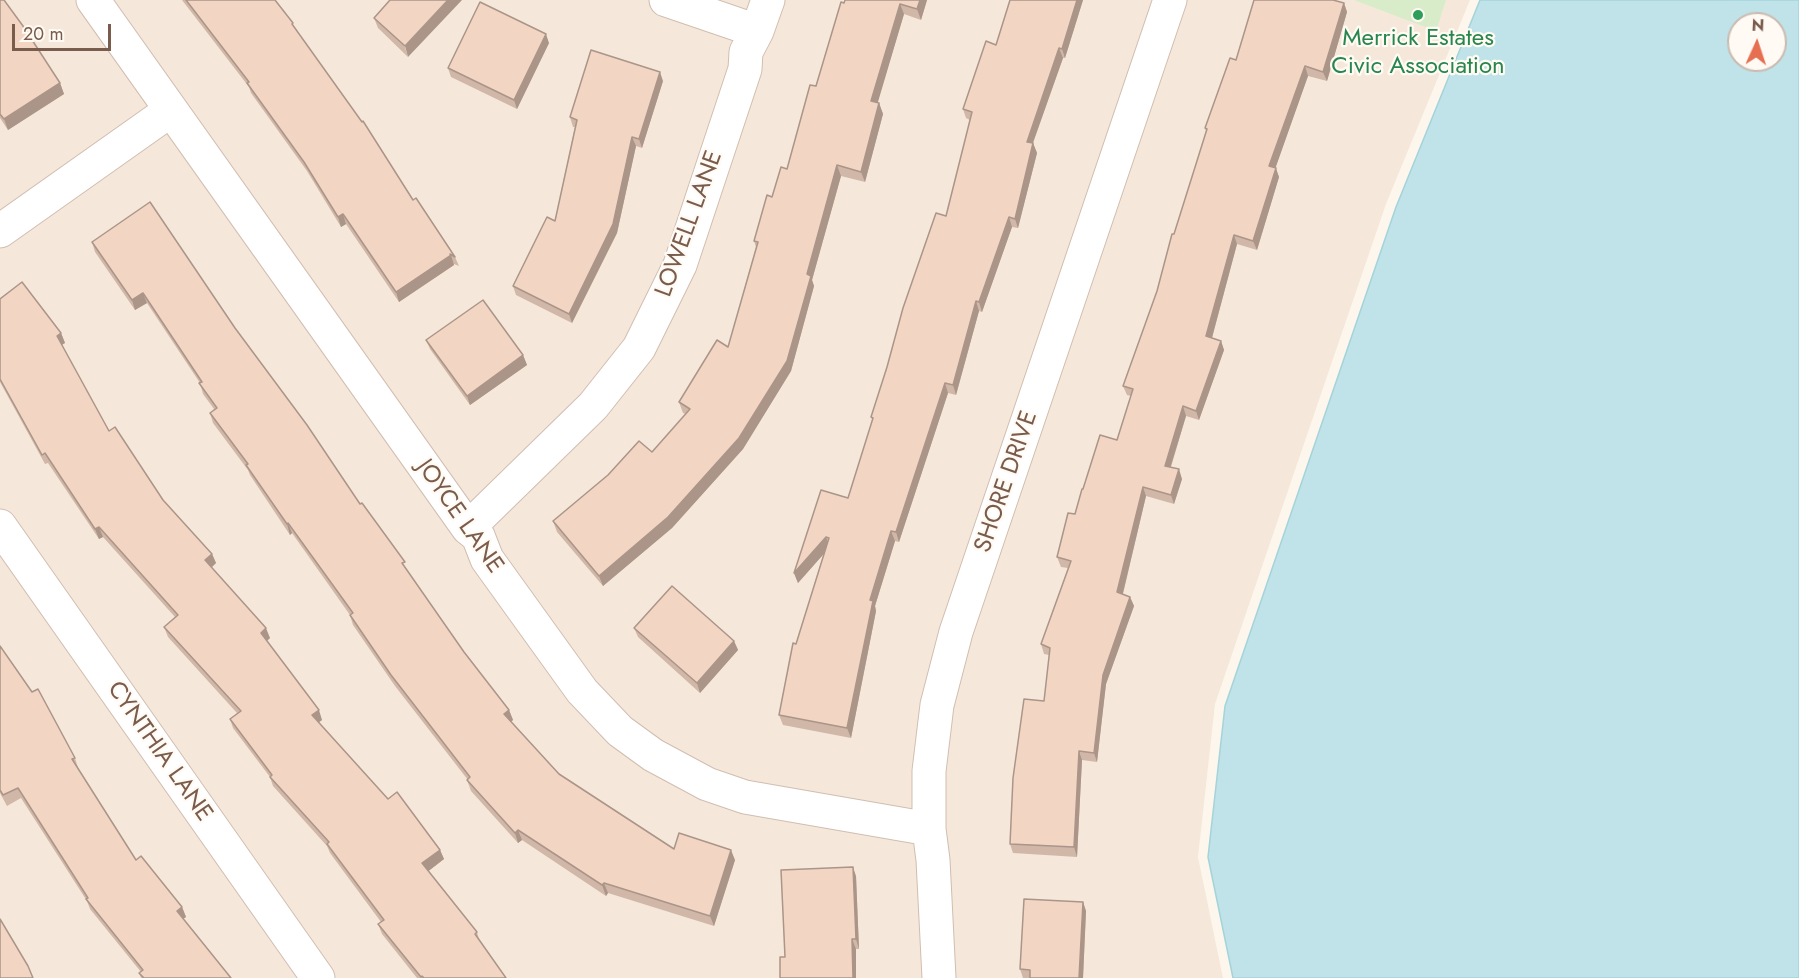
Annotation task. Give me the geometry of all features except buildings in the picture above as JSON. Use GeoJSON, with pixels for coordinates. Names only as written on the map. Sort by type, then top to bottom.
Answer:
{"type":"FeatureCollection","features":[{"type":"Feature","properties":{"kind":"street","name":"JOYCE LANE"},"geometry":{"type":"LineString","coordinates":[[93,0],[468,528],[478,536],[487,559],[582,691],[620,731],[654,755],[707,784],[745,797],[929,829]]}},
{"type":"Feature","properties":{"kind":"street"},"geometry":{"type":"LineString","coordinates":[[666,0],[757,31]]}},
{"type":"Feature","properties":{"kind":"street","name":"LOWELL LANE"},"geometry":{"type":"LineString","coordinates":[[468,528],[593,406],[639,348],[680,266],[745,69],[746,52],[757,31],[768,0]]}},
{"type":"Feature","properties":{"kind":"street","name":"SHORE DRIVE"},"geometry":{"type":"LineString","coordinates":[[939,978],[933,860],[929,829],[929,771],[937,705],[956,632],[1170,0]]}},
{"type":"Feature","properties":{"kind":"street"},"geometry":{"type":"LineString","coordinates":[[0,231],[171,110]]}},
{"type":"Feature","properties":{"kind":"street","name":"CYNTHIA LANE"},"geometry":{"type":"LineString","coordinates":[[0,526],[318,978]]}},
{"type":"Feature","properties":{"kind":"shaded area"},"geometry":{"type":"Polygon","coordinates":[[[0,0],[1470,0],[1386,204],[1215,704],[1198,857],[1223,978],[0,978],[0,0]]]}},
{"type":"Feature","properties":{"kind":"green space","name":"Merrick Estates Civic Association"},"geometry":{"type":"Polygon","coordinates":[[[1354,0],[1446,0],[1436,31],[1354,0]]]}},
{"type":"Feature","properties":{"kind":"water"},"geometry":{"type":"Polygon","coordinates":[[[1480,0],[1799,0],[1799,978],[1233,978],[1208,857],[1225,706],[1396,207],[1480,0]]]}},
{"type":"Feature","properties":{"kind":"place","name":"Merrick Estates Civic Association"},"geometry":{"type":"Point","coordinates":[1418,15]}}]}
